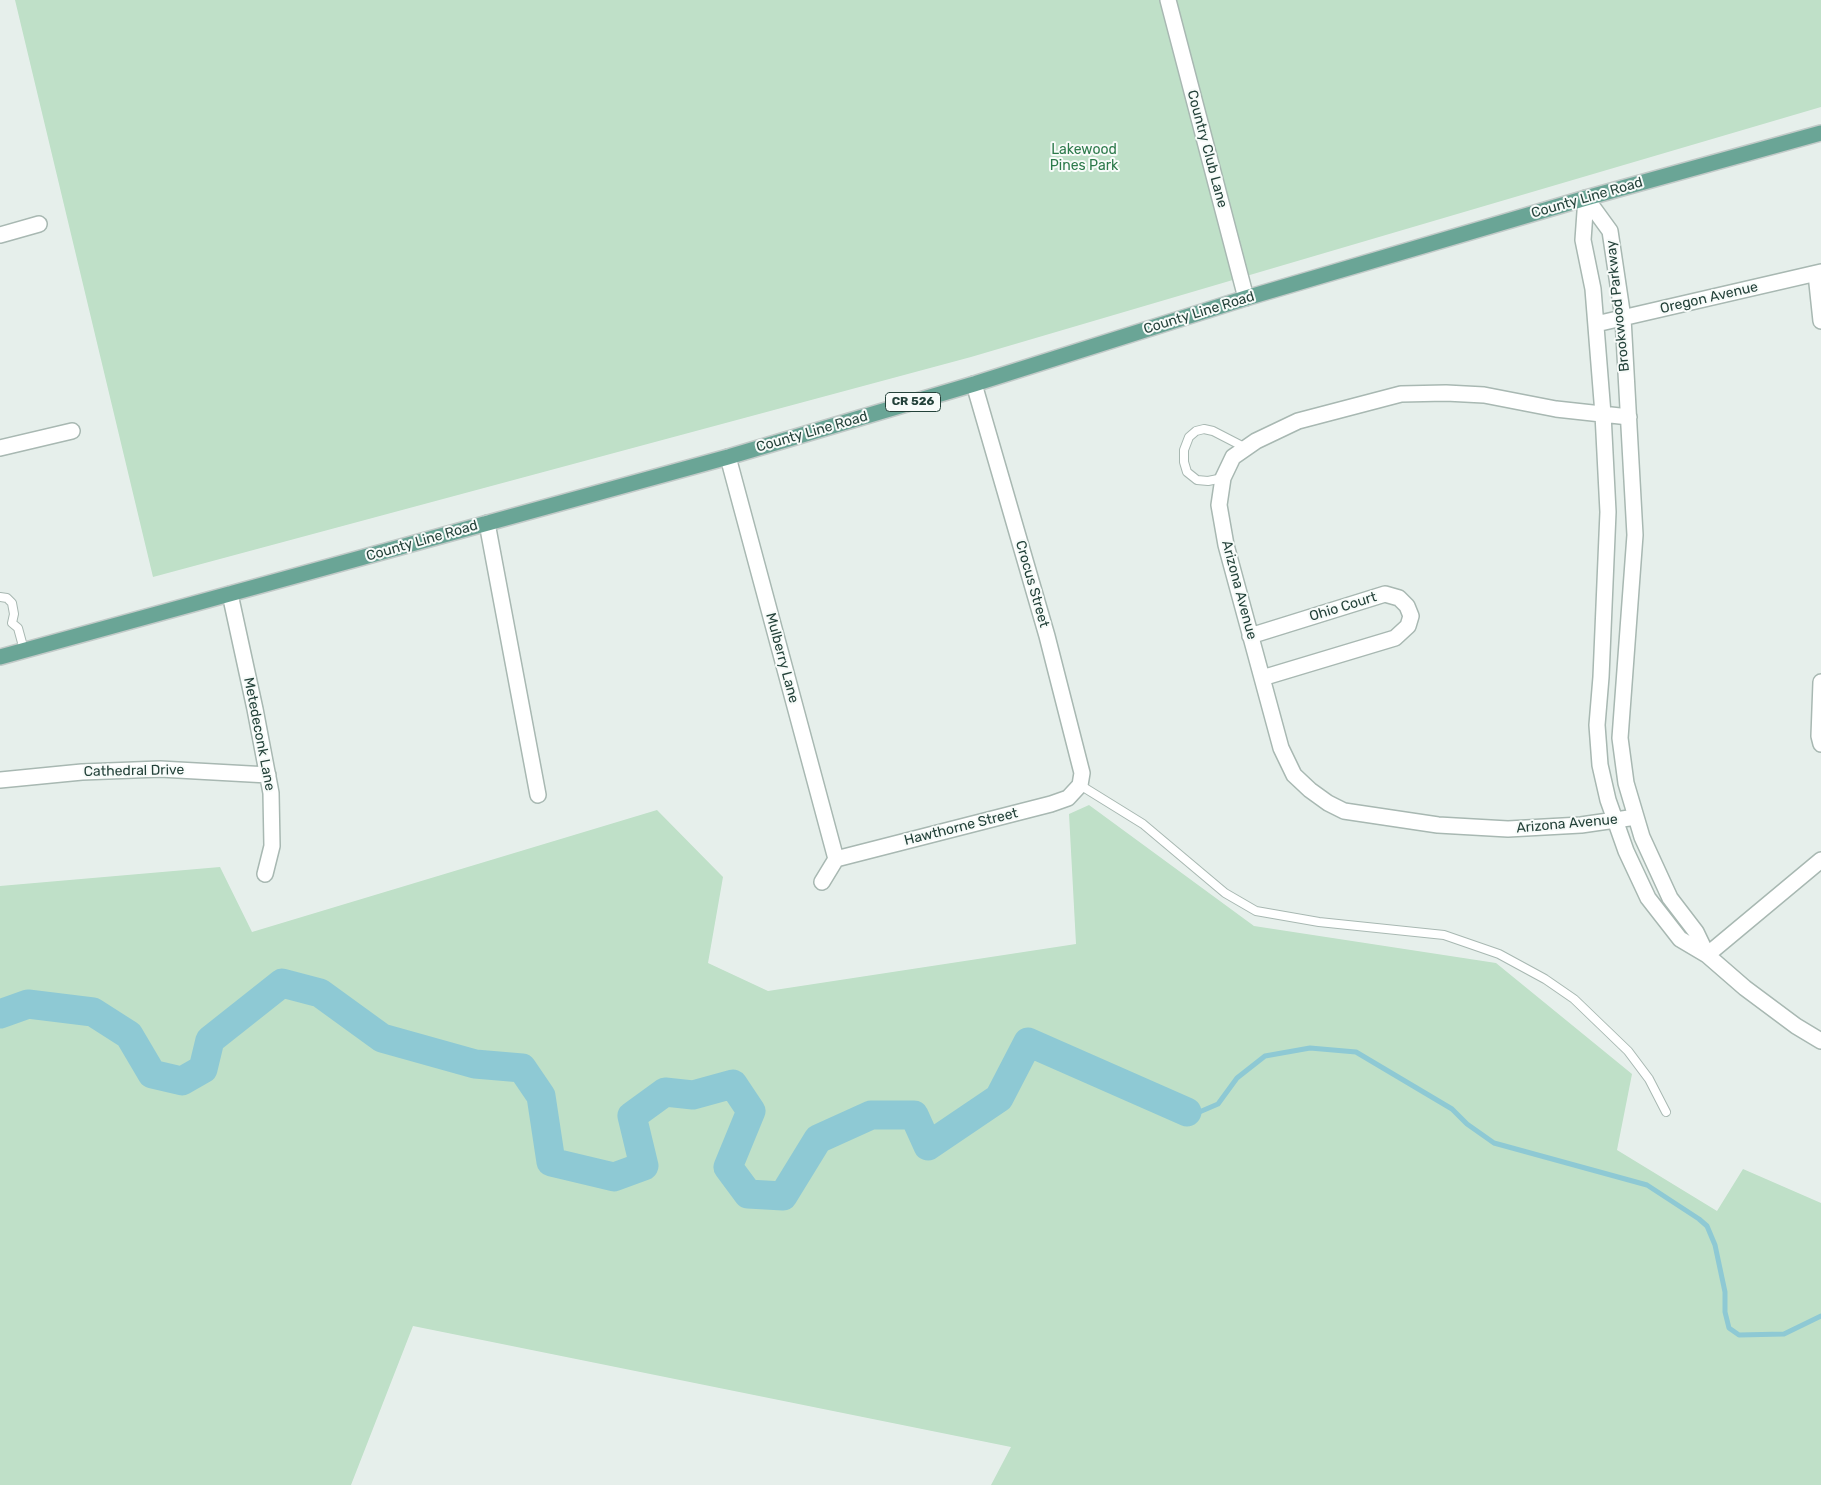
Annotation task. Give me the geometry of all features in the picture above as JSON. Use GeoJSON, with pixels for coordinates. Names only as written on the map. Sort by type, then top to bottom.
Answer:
{"type":"FeatureCollection","features":[{"type":"Feature","properties":{"kind":"main road","name":"County Line Road"},"geometry":{"type":"LineString","coordinates":[[0,657],[728,457],[974,384],[1246,298],[1586,198],[1821,132]]}},
{"type":"Feature","properties":{"kind":"street","name":"Country Club Lane"},"geometry":{"type":"LineString","coordinates":[[1168,0],[1246,298]]}},
{"type":"Feature","properties":{"kind":"street","name":"Brookwood Parkway"},"geometry":{"type":"LineString","coordinates":[[1586,198],[1610,231],[1622,318],[1629,417],[1635,535],[1620,738],[1626,783],[1642,836],[1670,898],[1696,932],[1707,955]]}},
{"type":"Feature","properties":{"kind":"street","name":"Brookwood Parkway"},"geometry":{"type":"LineString","coordinates":[[1586,198],[1584,240],[1593,289],[1603,414],[1608,512],[1601,677],[1597,725],[1600,765],[1608,800],[1626,851],[1648,898],[1680,939],[1707,955],[1745,988],[1796,1026],[1821,1041]]}},
{"type":"Feature","properties":{"kind":"street"},"geometry":{"type":"LineString","coordinates":[[0,235],[40,224]]}},
{"type":"Feature","properties":{"kind":"street","name":"Oregon Avenue"},"geometry":{"type":"LineString","coordinates":[[1596,324],[1819,273]]}},
{"type":"Feature","properties":{"kind":"street"},"geometry":{"type":"LineString","coordinates":[[1819,273],[1821,321]]}},
{"type":"Feature","properties":{"kind":"street","name":"Crocus Street"},"geometry":{"type":"LineString","coordinates":[[974,384],[1047,636],[1082,773],[1080,785]]}},
{"type":"Feature","properties":{"kind":"street","name":"Arizona Avenue"},"geometry":{"type":"LineString","coordinates":[[1629,417],[1556,409],[1484,394],[1401,394],[1298,422],[1256,441],[1233,457],[1223,478],[1219,504],[1226,545],[1281,748],[1294,775],[1310,790],[1328,803],[1344,811],[1438,825],[1508,830],[1581,825],[1636,817]]}},
{"type":"Feature","properties":{"kind":"street"},"geometry":{"type":"LineString","coordinates":[[0,448],[72,431]]}},
{"type":"Feature","properties":{"kind":"street","name":"Mulberry Lane"},"geometry":{"type":"LineString","coordinates":[[728,457],[836,859]]}},
{"type":"Feature","properties":{"kind":"street"},"geometry":{"type":"LineString","coordinates":[[487,523],[538,795]]}},
{"type":"Feature","properties":{"kind":"street","name":"Metedeconk Lane"},"geometry":{"type":"LineString","coordinates":[[230,594],[271,793],[272,846],[265,874]]}},
{"type":"Feature","properties":{"kind":"street","name":"Ohio Court"},"geometry":{"type":"LineString","coordinates":[[1250,636],[1385,594],[1399,598],[1407,606],[1411,616],[1408,626],[1395,638],[1262,678]]}},
{"type":"Feature","properties":{"kind":"street"},"geometry":{"type":"LineString","coordinates":[[1821,682],[1819,736],[1821,744]]}},
{"type":"Feature","properties":{"kind":"street","name":"Cathedral Drive"},"geometry":{"type":"LineString","coordinates":[[0,780],[82,772],[160,769],[268,775]]}},
{"type":"Feature","properties":{"kind":"street","name":"Hawthorne Street"},"geometry":{"type":"LineString","coordinates":[[836,859],[1051,804],[1068,798],[1080,785]]}},
{"type":"Feature","properties":{"kind":"street"},"geometry":{"type":"LineString","coordinates":[[822,882],[836,859]]}},
{"type":"Feature","properties":{"kind":"street"},"geometry":{"type":"LineString","coordinates":[[1707,955],[1821,860]]}},
{"type":"Feature","properties":{"kind":"lane"},"geometry":{"type":"LineString","coordinates":[[1223,478],[1208,481],[1197,480],[1187,472],[1184,462],[1184,450],[1189,437],[1196,431],[1204,429],[1213,431],[1246,448]]}},
{"type":"Feature","properties":{"kind":"lane"},"geometry":{"type":"LineString","coordinates":[[0,597],[7,598],[12,603],[14,614],[20,621],[18,628],[24,650]]}},
{"type":"Feature","properties":{"kind":"lane"},"geometry":{"type":"LineString","coordinates":[[1080,785],[1143,824],[1226,892],[1256,912],[1319,922],[1444,936],[1499,954],[1545,979],[1574,999],[1628,1051],[1649,1079],[1666,1112]]}},
{"type":"Feature","properties":{"kind":"green space","name":"Lakewood Pines Park"},"geometry":{"type":"Polygon","coordinates":[[[15,0],[1821,0],[1821,107],[971,357],[153,577],[15,0]]]}},
{"type":"Feature","properties":{"kind":"green space"},"geometry":{"type":"Polygon","coordinates":[[[1089,805],[1254,926],[1496,963],[1632,1074],[1617,1150],[1717,1211],[1743,1169],[1821,1203],[1821,1485],[991,1485],[1011,1447],[413,1326],[351,1485],[0,1485],[0,886],[220,867],[252,932],[657,810],[723,877],[708,963],[768,991],[1076,944],[1069,814],[1089,805]]]}},
{"type":"Feature","properties":{"kind":"waterway"},"geometry":{"type":"LineString","coordinates":[[0,1014],[28,1004],[93,1012],[129,1035],[152,1074],[182,1081],[203,1069],[210,1040],[282,983],[320,993],[382,1038],[475,1064],[522,1068],[541,1096],[551,1162],[614,1177],[644,1166],[632,1116],[665,1092],[693,1095],[733,1084],[751,1111],[728,1167],[748,1194],[783,1196],[818,1139],[871,1115],[914,1115],[928,1146],[999,1098],[1028,1042],[1187,1112]]}},
{"type":"Feature","properties":{"kind":"waterway"},"geometry":{"type":"LineString","coordinates":[[1187,1112],[1197,1113],[1218,1104],[1237,1078],[1265,1056],[1310,1048],[1356,1052],[1452,1109],[1467,1124],[1494,1143],[1647,1185],[1699,1219],[1707,1226],[1715,1245],[1725,1292],[1725,1312],[1729,1328],[1739,1335],[1784,1334],[1821,1316]]}}]}
